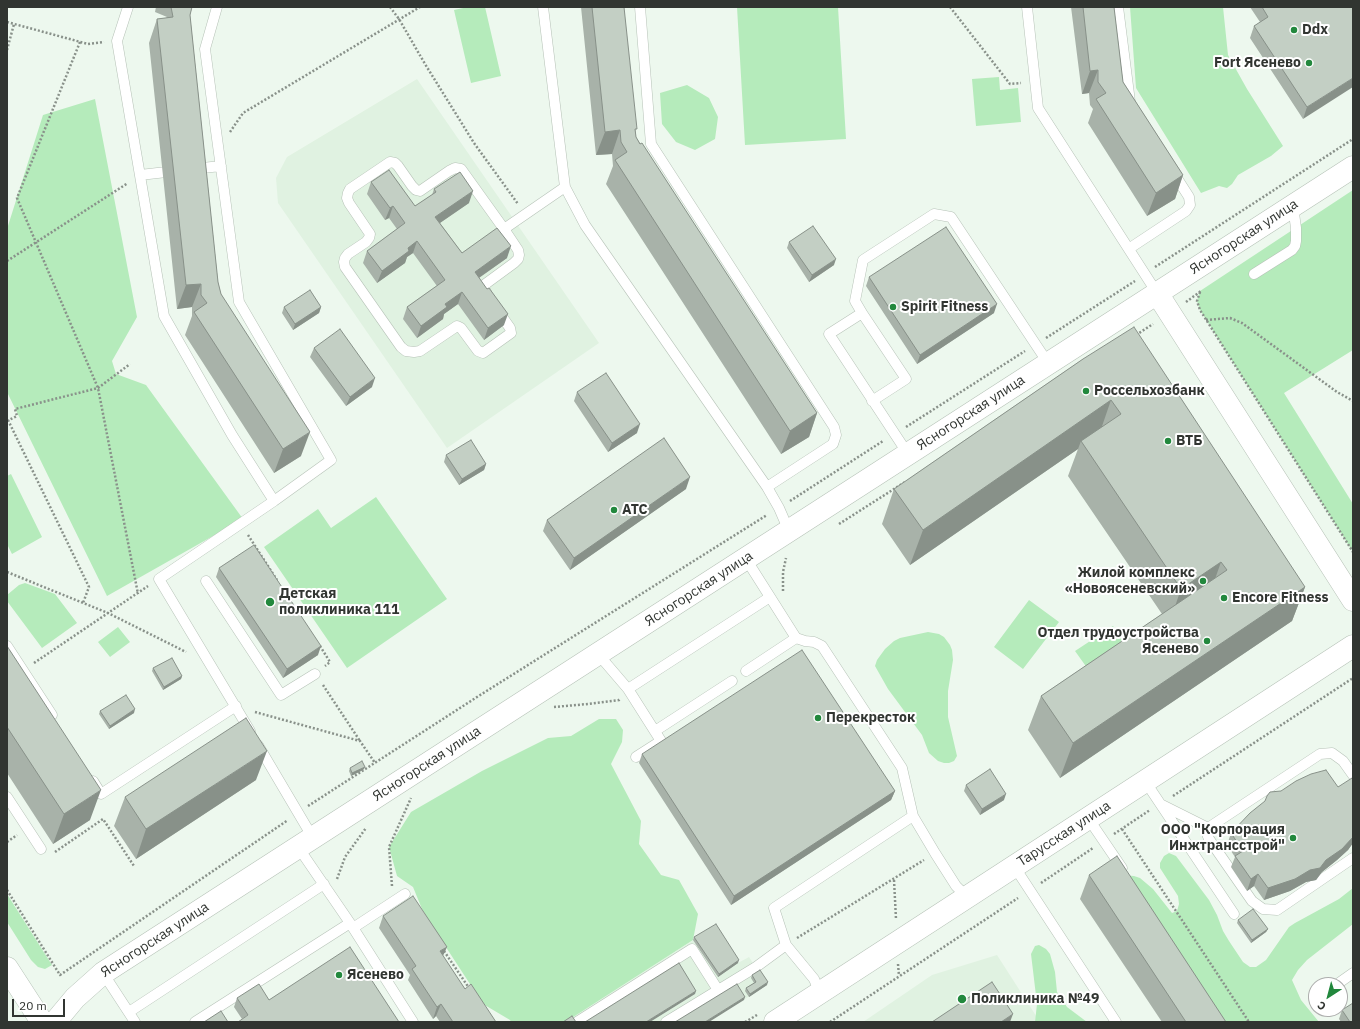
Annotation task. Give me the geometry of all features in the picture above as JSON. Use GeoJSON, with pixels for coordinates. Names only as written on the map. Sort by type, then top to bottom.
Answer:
{"type":"FeatureCollection","features":[{"type":"Feature","properties":{"kind":"main road","name":"Ясногорская улица"},"geometry":{"type":"LineString","coordinates":[[55,1022],[75,998],[103,973],[1353,167]]}},
{"type":"Feature","properties":{"kind":"main road"},"geometry":{"type":"LineString","coordinates":[[1157,293],[1353,600]]}},
{"type":"Feature","properties":{"kind":"main road","name":"Тарусская улица"},"geometry":{"type":"LineString","coordinates":[[775,1022],[1353,646]]}},
{"type":"Feature","properties":{"kind":"main road"},"geometry":{"type":"LineString","coordinates":[[7,968],[42,1022]]}},
{"type":"Feature","properties":{"kind":"lane"},"geometry":{"type":"LineString","coordinates":[[128,7],[117,40],[164,316],[232,435],[274,500]]}},
{"type":"Feature","properties":{"kind":"lane"},"geometry":{"type":"LineString","coordinates":[[217,7],[205,49],[239,302],[331,460],[159,579],[236,706],[298,813],[306,842],[324,884],[352,925],[413,1022]]}},
{"type":"Feature","properties":{"kind":"lane"},"geometry":{"type":"LineString","coordinates":[[543,7],[565,187],[585,225],[767,487],[779,508],[789,531]]}},
{"type":"Feature","properties":{"kind":"lane"},"geometry":{"type":"LineString","coordinates":[[640,7],[651,144],[834,427],[836,434],[833,444],[767,487]]}},
{"type":"Feature","properties":{"kind":"lane"},"geometry":{"type":"LineString","coordinates":[[1027,7],[1038,108],[1130,248],[1157,293]]}},
{"type":"Feature","properties":{"kind":"lane"},"geometry":{"type":"LineString","coordinates":[[1118,7],[1129,102],[1133,108]]}},
{"type":"Feature","properties":{"kind":"lane"},"geometry":{"type":"LineString","coordinates":[[390,162],[395,163],[412,186],[416,190],[420,191],[455,168],[461,169],[504,229],[518,250],[518,260],[487,282],[484,288],[511,331],[508,336],[483,353],[478,351],[461,328],[457,326],[420,351],[406,351],[396,341],[345,267],[344,262],[348,254],[366,242],[370,234],[349,203],[347,198],[348,193],[350,189],[390,162]]}},
{"type":"Feature","properties":{"kind":"lane"},"geometry":{"type":"LineString","coordinates":[[140,175],[221,166]]}},
{"type":"Feature","properties":{"kind":"lane"},"geometry":{"type":"LineString","coordinates":[[1130,248],[1186,211],[1190,205],[1189,198],[1169,166]]}},
{"type":"Feature","properties":{"kind":"lane"},"geometry":{"type":"LineString","coordinates":[[504,229],[565,187]]}},
{"type":"Feature","properties":{"kind":"lane"},"geometry":{"type":"LineString","coordinates":[[1254,274],[1292,250],[1295,246],[1296,228],[1293,206]]}},
{"type":"Feature","properties":{"kind":"lane"},"geometry":{"type":"LineString","coordinates":[[872,401],[906,379],[855,302],[863,260],[934,214],[951,217],[1048,364]]}},
{"type":"Feature","properties":{"kind":"lane"},"geometry":{"type":"LineString","coordinates":[[862,313],[829,334],[908,454]]}},
{"type":"Feature","properties":{"kind":"lane"},"geometry":{"type":"LineString","coordinates":[[746,559],[796,638],[814,642],[822,646],[894,755],[902,768],[913,816],[956,886],[967,897]]}},
{"type":"Feature","properties":{"kind":"lane"},"geometry":{"type":"LineString","coordinates":[[206,581],[281,695],[315,674]]}},
{"type":"Feature","properties":{"kind":"lane"},"geometry":{"type":"LineString","coordinates":[[628,689],[770,597]]}},
{"type":"Feature","properties":{"kind":"lane"},"geometry":{"type":"LineString","coordinates":[[746,671],[796,638]]}},
{"type":"Feature","properties":{"kind":"lane"},"geometry":{"type":"LineString","coordinates":[[7,646],[59,727]]}},
{"type":"Feature","properties":{"kind":"lane"},"geometry":{"type":"LineString","coordinates":[[598,654],[628,689],[661,741],[636,757]]}},
{"type":"Feature","properties":{"kind":"lane"},"geometry":{"type":"LineString","coordinates":[[655,731],[732,681]]}},
{"type":"Feature","properties":{"kind":"lane"},"geometry":{"type":"LineString","coordinates":[[26,698],[38,693]]}},
{"type":"Feature","properties":{"kind":"lane"},"geometry":{"type":"LineString","coordinates":[[88,774],[101,794],[236,706]]}},
{"type":"Feature","properties":{"kind":"lane"},"geometry":{"type":"LineString","coordinates":[[1208,828],[1320,754],[1332,753],[1343,761],[1353,775]]}},
{"type":"Feature","properties":{"kind":"lane"},"geometry":{"type":"LineString","coordinates":[[1145,781],[1234,914]]}},
{"type":"Feature","properties":{"kind":"lane"},"geometry":{"type":"LineString","coordinates":[[7,796],[41,849]]}},
{"type":"Feature","properties":{"kind":"lane"},"geometry":{"type":"LineString","coordinates":[[1160,804],[1208,828]]}},
{"type":"Feature","properties":{"kind":"lane"},"geometry":{"type":"LineString","coordinates":[[820,993],[814,979],[786,945],[774,908],[913,816]]}},
{"type":"Feature","properties":{"kind":"lane"},"geometry":{"type":"LineString","coordinates":[[1088,818],[1129,880]]}},
{"type":"Feature","properties":{"kind":"lane"},"geometry":{"type":"LineString","coordinates":[[1208,828],[1209,839],[1252,901],[1262,909],[1277,910],[1353,858]]}},
{"type":"Feature","properties":{"kind":"lane"},"geometry":{"type":"LineString","coordinates":[[1014,866],[1116,1022]]}},
{"type":"Feature","properties":{"kind":"lane"},"geometry":{"type":"LineString","coordinates":[[129,1012],[324,884]]}},
{"type":"Feature","properties":{"kind":"lane"},"geometry":{"type":"LineString","coordinates":[[195,1022],[405,894]]}},
{"type":"Feature","properties":{"kind":"lane"},"geometry":{"type":"LineString","coordinates":[[666,1022],[756,967],[786,945]]}},
{"type":"Feature","properties":{"kind":"lane"},"geometry":{"type":"LineString","coordinates":[[577,1022],[692,949],[718,990]]}},
{"type":"Feature","properties":{"kind":"lane"},"geometry":{"type":"LineString","coordinates":[[103,973],[135,1022]]}},
{"type":"Feature","properties":{"kind":"path"},"geometry":{"type":"LineString","coordinates":[[390,7],[399,19],[474,143],[526,214]]}},
{"type":"Feature","properties":{"kind":"path"},"geometry":{"type":"LineString","coordinates":[[227,136],[243,113],[420,7]]}},
{"type":"Feature","properties":{"kind":"path"},"geometry":{"type":"LineString","coordinates":[[950,7],[1010,84],[1036,81]]}},
{"type":"Feature","properties":{"kind":"path"},"geometry":{"type":"LineString","coordinates":[[7,22],[88,44],[117,40]]}},
{"type":"Feature","properties":{"kind":"path"},"geometry":{"type":"LineString","coordinates":[[7,50],[14,24]]}},
{"type":"Feature","properties":{"kind":"path"},"geometry":{"type":"LineString","coordinates":[[80,42],[17,198],[98,388],[138,594]]}},
{"type":"Feature","properties":{"kind":"path"},"geometry":{"type":"LineString","coordinates":[[7,890],[60,975],[298,813],[375,763],[1036,345],[1353,139]]}},
{"type":"Feature","properties":{"kind":"path"},"geometry":{"type":"LineString","coordinates":[[7,261],[140,175]]}},
{"type":"Feature","properties":{"kind":"path"},"geometry":{"type":"LineString","coordinates":[[1200,291],[1197,301],[1200,310],[1353,552]]}},
{"type":"Feature","properties":{"kind":"path"},"geometry":{"type":"LineString","coordinates":[[1206,320],[1230,318],[1242,322],[1337,392],[1353,401]]}},
{"type":"Feature","properties":{"kind":"path"},"geometry":{"type":"LineString","coordinates":[[83,603],[89,587],[8,420],[17,416],[15,409],[98,388],[130,364]]}},
{"type":"Feature","properties":{"kind":"path"},"geometry":{"type":"LineString","coordinates":[[240,523],[279,583]]}},
{"type":"Feature","properties":{"kind":"path"},"geometry":{"type":"LineString","coordinates":[[779,611],[783,593],[783,572],[786,558]]}},
{"type":"Feature","properties":{"kind":"path"},"geometry":{"type":"LineString","coordinates":[[7,572],[108,613],[211,665]]}},
{"type":"Feature","properties":{"kind":"path"},"geometry":{"type":"LineString","coordinates":[[23,670],[159,579]]}},
{"type":"Feature","properties":{"kind":"path"},"geometry":{"type":"LineString","coordinates":[[317,642],[330,662],[315,674],[375,763]]}},
{"type":"Feature","properties":{"kind":"path"},"geometry":{"type":"LineString","coordinates":[[552,707],[619,700],[628,689]]}},
{"type":"Feature","properties":{"kind":"path"},"geometry":{"type":"LineString","coordinates":[[236,706],[360,741]]}},
{"type":"Feature","properties":{"kind":"path"},"geometry":{"type":"LineString","coordinates":[[392,887],[389,847],[414,792]]}},
{"type":"Feature","properties":{"kind":"path"},"geometry":{"type":"LineString","coordinates":[[41,849],[46,858],[104,819],[134,866]]}},
{"type":"Feature","properties":{"kind":"path"},"geometry":{"type":"LineString","coordinates":[[332,895],[345,858],[369,824]]}},
{"type":"Feature","properties":{"kind":"path"},"geometry":{"type":"LineString","coordinates":[[1122,829],[1249,1022]]}},
{"type":"Feature","properties":{"kind":"path"},"geometry":{"type":"LineString","coordinates":[[786,945],[894,880],[935,853]]}},
{"type":"Feature","properties":{"kind":"path"},"geometry":{"type":"LineString","coordinates":[[440,945],[470,990]]}},
{"type":"Feature","properties":{"kind":"shaded area"},"geometry":{"type":"Polygon","coordinates":[[[417,79],[599,343],[447,448],[278,203],[276,178],[287,157],[417,79]]]}},
{"type":"Feature","properties":{"kind":"shaded area"},"geometry":{"type":"Polygon","coordinates":[[[714,927],[738,963],[749,957],[767,985],[709,1022],[567,1022],[567,1021],[714,927]]]}},
{"type":"Feature","properties":{"kind":"shaded area","name":"Поликлиника №49"},"geometry":{"type":"Polygon","coordinates":[[[997,955],[1040,1022],[863,1022],[932,975],[997,955]]]}},
{"type":"Feature","properties":{"kind":"green space"},"geometry":{"type":"Polygon","coordinates":[[[468,7],[485,7],[501,76],[471,83],[454,10],[468,7]]]}},
{"type":"Feature","properties":{"kind":"green space"},"geometry":{"type":"Polygon","coordinates":[[[737,7],[838,7],[846,139],[745,145],[737,7]]]}},
{"type":"Feature","properties":{"kind":"green space"},"geometry":{"type":"Polygon","coordinates":[[[1130,7],[1223,7],[1228,55],[1247,89],[1283,146],[1271,156],[1238,175],[1232,184],[1227,188],[1219,186],[1201,193],[1136,88],[1130,7]]]}},
{"type":"Feature","properties":{"kind":"green space"},"geometry":{"type":"Polygon","coordinates":[[[999,77],[1000,90],[1018,88],[1021,122],[976,126],[972,79],[999,77]]]}},
{"type":"Feature","properties":{"kind":"green space"},"geometry":{"type":"Polygon","coordinates":[[[687,85],[709,98],[718,117],[715,139],[695,150],[676,142],[662,124],[660,93],[687,85]]]}},
{"type":"Feature","properties":{"kind":"green space"},"geometry":{"type":"Polygon","coordinates":[[[95,99],[137,317],[112,361],[116,374],[146,385],[243,519],[107,596],[7,392],[7,229],[43,115],[95,99]]]}},
{"type":"Feature","properties":{"kind":"green space"},"geometry":{"type":"Polygon","coordinates":[[[1353,190],[1353,350],[1284,393],[1353,504],[1353,552],[1200,310],[1197,301],[1200,291],[1353,190]]]}},
{"type":"Feature","properties":{"kind":"green space"},"geometry":{"type":"Polygon","coordinates":[[[11,474],[42,537],[12,554],[7,544],[7,476],[11,474]]]}},
{"type":"Feature","properties":{"kind":"green space"},"geometry":{"type":"Polygon","coordinates":[[[376,497],[447,599],[347,668],[264,547],[318,509],[331,528],[376,497]]]}},
{"type":"Feature","properties":{"kind":"green space"},"geometry":{"type":"Polygon","coordinates":[[[25,583],[55,594],[77,623],[42,648],[7,601],[7,595],[19,585],[25,583]]]}},
{"type":"Feature","properties":{"kind":"green space"},"geometry":{"type":"Polygon","coordinates":[[[1029,600],[1059,622],[1023,669],[994,647],[1029,600]]]}},
{"type":"Feature","properties":{"kind":"green space"},"geometry":{"type":"Polygon","coordinates":[[[1113,626],[1127,647],[1090,672],[1075,651],[1113,626]]]}},
{"type":"Feature","properties":{"kind":"green space"},"geometry":{"type":"Polygon","coordinates":[[[118,627],[130,642],[110,657],[98,642],[118,627]]]}},
{"type":"Feature","properties":{"kind":"green space"},"geometry":{"type":"Polygon","coordinates":[[[928,632],[939,634],[944,637],[952,650],[953,660],[948,691],[948,717],[957,756],[954,761],[949,763],[938,761],[929,753],[922,735],[888,689],[875,666],[877,660],[885,649],[894,641],[900,638],[928,632]]]}},
{"type":"Feature","properties":{"kind":"green space"},"geometry":{"type":"Polygon","coordinates":[[[599,719],[616,719],[623,730],[622,742],[611,764],[641,821],[639,844],[661,875],[679,880],[698,914],[693,940],[567,1021],[511,1022],[483,1004],[422,909],[413,887],[397,876],[389,847],[411,812],[482,771],[548,738],[571,736],[599,719]]]}},
{"type":"Feature","properties":{"kind":"green space"},"geometry":{"type":"Polygon","coordinates":[[[1169,853],[1176,856],[1209,900],[1223,931],[1243,962],[1250,967],[1256,967],[1266,960],[1289,927],[1339,899],[1353,888],[1353,924],[1307,960],[1292,980],[1301,1000],[1308,1009],[1308,1017],[1315,1017],[1319,1022],[1202,1022],[1121,875],[1140,878],[1153,889],[1172,913],[1177,911],[1179,904],[1178,896],[1160,868],[1160,863],[1164,856],[1169,853]]]}},
{"type":"Feature","properties":{"kind":"green space"},"geometry":{"type":"Polygon","coordinates":[[[7,894],[52,965],[45,969],[38,967],[31,960],[7,922],[7,894]]]}},
{"type":"Feature","properties":{"kind":"green space"},"geometry":{"type":"Polygon","coordinates":[[[1039,945],[1046,949],[1050,954],[1055,972],[1057,992],[1067,1007],[1087,1022],[1035,1022],[1037,1004],[1031,954],[1035,946],[1039,945]]]}},
{"type":"Feature","properties":{"kind":"building"},"geometry":{"type":"Polygon","coordinates":[[[171,7],[192,7],[190,15],[218,282],[221,294],[310,432],[283,449],[194,312],[207,303],[201,295],[201,284],[186,285],[157,19],[173,17],[171,7]]]}},
{"type":"Feature","properties":{"kind":"building"},"geometry":{"type":"Polygon","coordinates":[[[592,7],[624,7],[637,129],[635,129],[636,137],[640,144],[642,143],[817,413],[790,431],[615,160],[627,152],[621,142],[620,130],[605,132],[592,7]]]}},
{"type":"Feature","properties":{"kind":"building"},"geometry":{"type":"Polygon","coordinates":[[[1083,7],[1114,7],[1123,82],[1183,175],[1156,193],[1096,99],[1106,93],[1098,82],[1098,70],[1090,71],[1083,7]]]}},
{"type":"Feature","properties":{"kind":"building","name":"Fort Ясенево"},"geometry":{"type":"Polygon","coordinates":[[[1262,7],[1353,7],[1353,78],[1307,107],[1254,26],[1268,17],[1262,7]]]}},
{"type":"Feature","properties":{"kind":"building"},"geometry":{"type":"Polygon","coordinates":[[[389,170],[415,206],[436,192],[434,189],[460,172],[473,191],[435,217],[462,253],[497,228],[511,246],[475,272],[508,314],[488,328],[462,292],[445,304],[447,307],[421,326],[407,307],[445,280],[417,241],[408,248],[409,251],[382,271],[367,251],[405,223],[393,206],[390,208],[371,182],[389,170]]]}},
{"type":"Feature","properties":{"kind":"building"},"geometry":{"type":"Polygon","coordinates":[[[813,226],[836,259],[812,275],[789,242],[813,226]]]}},
{"type":"Feature","properties":{"kind":"building"},"geometry":{"type":"Polygon","coordinates":[[[946,227],[997,304],[920,355],[869,277],[946,227]]]}},
{"type":"Feature","properties":{"kind":"building"},"geometry":{"type":"Polygon","coordinates":[[[310,290],[321,307],[295,324],[284,307],[310,290]]]}},
{"type":"Feature","properties":{"kind":"building","name":"Жилой комплекс «Новоясеневский»"},"geometry":{"type":"Polygon","coordinates":[[[1134,327],[1305,587],[1073,743],[1041,696],[1227,570],[1221,562],[1181,589],[1081,441],[1121,414],[1111,400],[923,530],[894,489],[1083,359],[1134,327]]]}},
{"type":"Feature","properties":{"kind":"building"},"geometry":{"type":"Polygon","coordinates":[[[340,329],[375,378],[350,397],[314,348],[340,329]]]}},
{"type":"Feature","properties":{"kind":"building"},"geometry":{"type":"Polygon","coordinates":[[[606,373],[640,424],[612,443],[577,392],[606,373]]]}},
{"type":"Feature","properties":{"kind":"building","name":"АТС"},"geometry":{"type":"Polygon","coordinates":[[[664,438],[690,477],[574,558],[547,520],[664,438]]]}},
{"type":"Feature","properties":{"kind":"building"},"geometry":{"type":"Polygon","coordinates":[[[471,440],[486,464],[462,479],[446,455],[471,440]]]}},
{"type":"Feature","properties":{"kind":"building"},"geometry":{"type":"Polygon","coordinates":[[[254,545],[321,646],[287,669],[219,568],[254,545]]]}},
{"type":"Feature","properties":{"kind":"building"},"geometry":{"type":"Polygon","coordinates":[[[7,646],[101,790],[64,814],[7,727],[7,646]]]}},
{"type":"Feature","properties":{"kind":"building"},"geometry":{"type":"Polygon","coordinates":[[[802,650],[895,791],[734,896],[642,754],[802,650]]]}},
{"type":"Feature","properties":{"kind":"building"},"geometry":{"type":"Polygon","coordinates":[[[172,658],[182,676],[164,687],[153,668],[172,658]]]}},
{"type":"Feature","properties":{"kind":"building"},"geometry":{"type":"Polygon","coordinates":[[[126,695],[135,709],[110,726],[100,711],[126,695]]]}},
{"type":"Feature","properties":{"kind":"building"},"geometry":{"type":"Polygon","coordinates":[[[246,718],[267,751],[146,829],[125,797],[246,718]]]}},
{"type":"Feature","properties":{"kind":"building"},"geometry":{"type":"Polygon","coordinates":[[[362,761],[365,767],[352,773],[350,768],[362,761]]]}},
{"type":"Feature","properties":{"kind":"building"},"geometry":{"type":"Polygon","coordinates":[[[990,769],[1006,794],[982,809],[966,785],[990,769]]]}},
{"type":"Feature","properties":{"kind":"building","name":"ООО \"Корпорация Инжтрансстрой\""},"geometry":{"type":"Polygon","coordinates":[[[1326,770],[1338,787],[1352,778],[1353,780],[1353,837],[1342,849],[1326,860],[1320,868],[1310,870],[1295,879],[1268,888],[1258,874],[1251,879],[1235,856],[1243,851],[1231,833],[1250,813],[1265,801],[1270,792],[1281,791],[1296,781],[1311,774],[1326,770]]]}},
{"type":"Feature","properties":{"kind":"building"},"geometry":{"type":"Polygon","coordinates":[[[1117,856],[1226,1022],[1186,1022],[1089,875],[1117,856]]]}},
{"type":"Feature","properties":{"kind":"building"},"geometry":{"type":"Polygon","coordinates":[[[413,896],[447,947],[440,951],[465,989],[471,984],[496,1022],[453,1022],[441,1004],[437,1007],[412,969],[416,966],[383,916],[413,896]]]}},
{"type":"Feature","properties":{"kind":"building"},"geometry":{"type":"Polygon","coordinates":[[[1253,909],[1268,929],[1252,940],[1238,920],[1253,909]]]}},
{"type":"Feature","properties":{"kind":"building"},"geometry":{"type":"Polygon","coordinates":[[[716,924],[739,960],[719,974],[694,937],[716,924]]]}},
{"type":"Feature","properties":{"kind":"building","name":"Ясенево"},"geometry":{"type":"Polygon","coordinates":[[[350,947],[399,1022],[238,1022],[248,1015],[237,998],[259,984],[269,1000],[350,947]]]}},
{"type":"Feature","properties":{"kind":"building"},"geometry":{"type":"Polygon","coordinates":[[[679,963],[696,991],[646,1022],[585,1022],[679,963]]]}},
{"type":"Feature","properties":{"kind":"building"},"geometry":{"type":"Polygon","coordinates":[[[760,970],[768,982],[750,994],[746,988],[756,982],[752,975],[760,970]]]}},
{"type":"Feature","properties":{"kind":"building"},"geometry":{"type":"Polygon","coordinates":[[[992,982],[1013,1014],[1001,1022],[932,1022],[992,982]]]}},
{"type":"Feature","properties":{"kind":"building"},"geometry":{"type":"Polygon","coordinates":[[[737,984],[745,997],[705,1022],[675,1022],[737,984]]]}},
{"type":"Feature","properties":{"kind":"building"},"geometry":{"type":"Polygon","coordinates":[[[1353,1003],[1353,1022],[1350,1022],[1347,1017],[1348,1017],[1348,1006],[1353,1003]]]}},
{"type":"Feature","properties":{"kind":"building"},"geometry":{"type":"Polygon","coordinates":[[[221,1011],[228,1022],[204,1022],[221,1011]]]}},
{"type":"Feature","properties":{"kind":"building"},"geometry":{"type":"Polygon","coordinates":[[[572,1016],[576,1022],[563,1022],[572,1016]]]}},
{"type":"Feature","properties":{"kind":"place","name":"Ddx"},"geometry":{"type":"Point","coordinates":[1294,30]}},
{"type":"Feature","properties":{"kind":"place","name":"Fort Ясенево"},"geometry":{"type":"Point","coordinates":[1309,63]}},
{"type":"Feature","properties":{"kind":"place","name":"Spirit Fitness"},"geometry":{"type":"Point","coordinates":[893,307]}},
{"type":"Feature","properties":{"kind":"place","name":"Россельхозбанк"},"geometry":{"type":"Point","coordinates":[1086,391]}},
{"type":"Feature","properties":{"kind":"place","name":"ВТБ"},"geometry":{"type":"Point","coordinates":[1168,441]}},
{"type":"Feature","properties":{"kind":"place","name":"АТС"},"geometry":{"type":"Point","coordinates":[614,510]}},
{"type":"Feature","properties":{"kind":"place","name":"Жилой комплекс «Новоясеневский»"},"geometry":{"type":"Point","coordinates":[1203,581]}},
{"type":"Feature","properties":{"kind":"place","name":"Encore Fitness"},"geometry":{"type":"Point","coordinates":[1224,598]}},
{"type":"Feature","properties":{"kind":"place","name":"Детская поликлиника 111"},"geometry":{"type":"Point","coordinates":[270,602]}},
{"type":"Feature","properties":{"kind":"place","name":"Отдел трудоустройства Ясенево"},"geometry":{"type":"Point","coordinates":[1207,641]}},
{"type":"Feature","properties":{"kind":"place","name":"Перекресток"},"geometry":{"type":"Point","coordinates":[818,718]}},
{"type":"Feature","properties":{"kind":"place","name":"ООО \"Корпорация Инжтрансстрой\""},"geometry":{"type":"Point","coordinates":[1293,838]}},
{"type":"Feature","properties":{"kind":"place","name":"Ясенево"},"geometry":{"type":"Point","coordinates":[339,975]}},
{"type":"Feature","properties":{"kind":"place","name":"Поликлиника №49"},"geometry":{"type":"Point","coordinates":[962,999]}}]}
